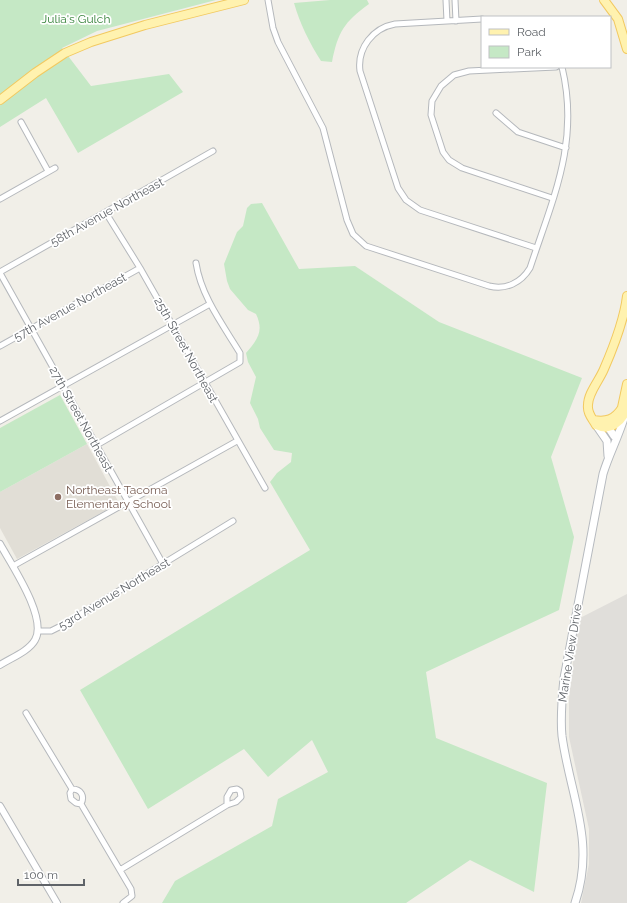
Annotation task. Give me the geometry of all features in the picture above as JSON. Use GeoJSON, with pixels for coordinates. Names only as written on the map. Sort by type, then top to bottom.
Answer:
{"type":"FeatureCollection","features":[{"type":"Feature","properties":{"kind":"main road"},"geometry":{"type":"LineString","coordinates":[[0,100],[35,73],[65,53],[91,42],[145,25],[244,0]]}},
{"type":"Feature","properties":{"kind":"main road"},"geometry":{"type":"LineString","coordinates":[[604,0],[618,19],[627,49]]}},
{"type":"Feature","properties":{"kind":"main road"},"geometry":{"type":"LineString","coordinates":[[609,455],[607,441],[588,411],[588,401],[604,370],[621,323],[627,296]]}},
{"type":"Feature","properties":{"kind":"main road","name":"Marine View Drive"},"geometry":{"type":"LineString","coordinates":[[609,455],[619,437],[624,413],[627,384]]}},
{"type":"Feature","properties":{"kind":"main road"},"geometry":{"type":"LineString","coordinates":[[596,422],[614,418],[624,413]]}},
{"type":"Feature","properties":{"kind":"main road"},"geometry":{"type":"LineString","coordinates":[[608,428],[624,413]]}},
{"type":"Feature","properties":{"kind":"main road","name":"Marine View Drive"},"geometry":{"type":"LineString","coordinates":[[575,903],[581,881],[583,836],[579,812],[564,751],[561,705],[564,678],[592,528],[614,436],[624,413]]}},
{"type":"Feature","properties":{"kind":"main road"},"geometry":{"type":"LineString","coordinates":[[596,422],[608,428],[614,436]]}},
{"type":"Feature","properties":{"kind":"street"},"geometry":{"type":"LineString","coordinates":[[268,0],[273,28],[278,42],[323,128],[346,220],[357,239],[371,247],[489,286],[499,288],[510,286],[524,277],[530,268],[560,177],[566,148],[568,111],[562,68]]}},
{"type":"Feature","properties":{"kind":"street"},"geometry":{"type":"LineString","coordinates":[[446,0],[447,21]]}},
{"type":"Feature","properties":{"kind":"street"},"geometry":{"type":"LineString","coordinates":[[455,0],[456,21]]}},
{"type":"Feature","properties":{"kind":"street"},"geometry":{"type":"LineString","coordinates":[[481,19],[395,24],[386,26],[372,36],[364,45],[360,56],[360,66],[363,79],[398,188],[406,200],[420,210],[536,248]]}},
{"type":"Feature","properties":{"kind":"street"},"geometry":{"type":"LineString","coordinates":[[537,68],[460,72],[441,86],[434,96],[431,109],[435,132],[449,160],[462,168],[552,198]]}},
{"type":"Feature","properties":{"kind":"street"},"geometry":{"type":"LineString","coordinates":[[496,112],[518,132],[566,148]]}},
{"type":"Feature","properties":{"kind":"street"},"geometry":{"type":"LineString","coordinates":[[21,122],[48,171]]}},
{"type":"Feature","properties":{"kind":"street","name":"58th Avenue Northeast"},"geometry":{"type":"LineString","coordinates":[[0,272],[213,151]]}},
{"type":"Feature","properties":{"kind":"street"},"geometry":{"type":"LineString","coordinates":[[0,199],[55,168]]}},
{"type":"Feature","properties":{"kind":"street","name":"25th Street Northeast"},"geometry":{"type":"LineString","coordinates":[[106,213],[140,268],[171,326],[264,488]]}},
{"type":"Feature","properties":{"kind":"street"},"geometry":{"type":"LineString","coordinates":[[95,446],[240,362],[240,353],[210,304],[198,273],[196,263]]}},
{"type":"Feature","properties":{"kind":"street","name":"57th Avenue Northeast"},"geometry":{"type":"LineString","coordinates":[[0,346],[140,268]]}},
{"type":"Feature","properties":{"kind":"street","name":"27th Street Northeast"},"geometry":{"type":"LineString","coordinates":[[0,272],[95,446],[163,564]]}},
{"type":"Feature","properties":{"kind":"street"},"geometry":{"type":"LineString","coordinates":[[0,421],[210,304]]}},
{"type":"Feature","properties":{"kind":"street"},"geometry":{"type":"LineString","coordinates":[[13,566],[238,441]]}},
{"type":"Feature","properties":{"kind":"street","name":"53rd Avenue Northeast"},"geometry":{"type":"LineString","coordinates":[[39,631],[51,631],[60,627],[233,521]]}},
{"type":"Feature","properties":{"kind":"street"},"geometry":{"type":"LineString","coordinates":[[0,544],[13,566],[36,612],[39,622],[39,631],[32,644],[0,665]]}},
{"type":"Feature","properties":{"kind":"street"},"geometry":{"type":"LineString","coordinates":[[26,713],[72,789],[70,793],[71,799],[74,803],[80,804],[131,889],[132,896],[123,903]]}},
{"type":"Feature","properties":{"kind":"street"},"geometry":{"type":"LineString","coordinates":[[72,789],[78,790],[82,794],[80,804]]}},
{"type":"Feature","properties":{"kind":"street"},"geometry":{"type":"LineString","coordinates":[[120,870],[227,805]]}},
{"type":"Feature","properties":{"kind":"street"},"geometry":{"type":"LineString","coordinates":[[0,806],[57,903]]}},
{"type":"Feature","properties":{"kind":"shaded area","name":"Northeast Tacoma Elementary School"},"geometry":{"type":"Polygon","coordinates":[[[87,444],[119,503],[17,559],[0,528],[0,492],[87,444]]]}},
{"type":"Feature","properties":{"kind":"shaded area"},"geometry":{"type":"Polygon","coordinates":[[[627,594],[627,903],[581,903],[589,864],[589,829],[569,737],[569,698],[578,619],[627,594]]]}},
{"type":"Feature","properties":{"kind":"green space","name":"Julia's Gulch"},"geometry":{"type":"Polygon","coordinates":[[[0,0],[216,0],[97,31],[62,48],[91,86],[169,74],[183,92],[78,153],[46,98],[0,127],[0,0]]]}},
{"type":"Feature","properties":{"kind":"green space"},"geometry":{"type":"Polygon","coordinates":[[[330,0],[367,0],[369,4],[360,10],[343,28],[332,62],[321,61],[305,33],[294,3],[330,0]]]}},
{"type":"Feature","properties":{"kind":"green space"},"geometry":{"type":"Polygon","coordinates":[[[262,203],[299,269],[355,266],[439,322],[582,378],[551,457],[574,537],[559,610],[426,672],[436,738],[547,783],[534,892],[470,860],[406,903],[162,903],[175,881],[272,826],[278,799],[328,772],[312,740],[268,777],[244,749],[148,809],[80,690],[310,550],[270,482],[277,473],[291,462],[292,453],[274,450],[260,428],[258,419],[250,403],[256,377],[248,362],[246,353],[257,339],[260,325],[256,314],[248,310],[230,289],[224,264],[237,232],[243,226],[247,208],[251,204],[262,203]]]}},
{"type":"Feature","properties":{"kind":"green space"},"geometry":{"type":"Polygon","coordinates":[[[60,395],[87,444],[0,492],[0,428],[60,395]]]}},
{"type":"Feature","properties":{"kind":"place","name":"Northeast Tacoma Elementary School"},"geometry":{"type":"Point","coordinates":[58,497]}}]}
